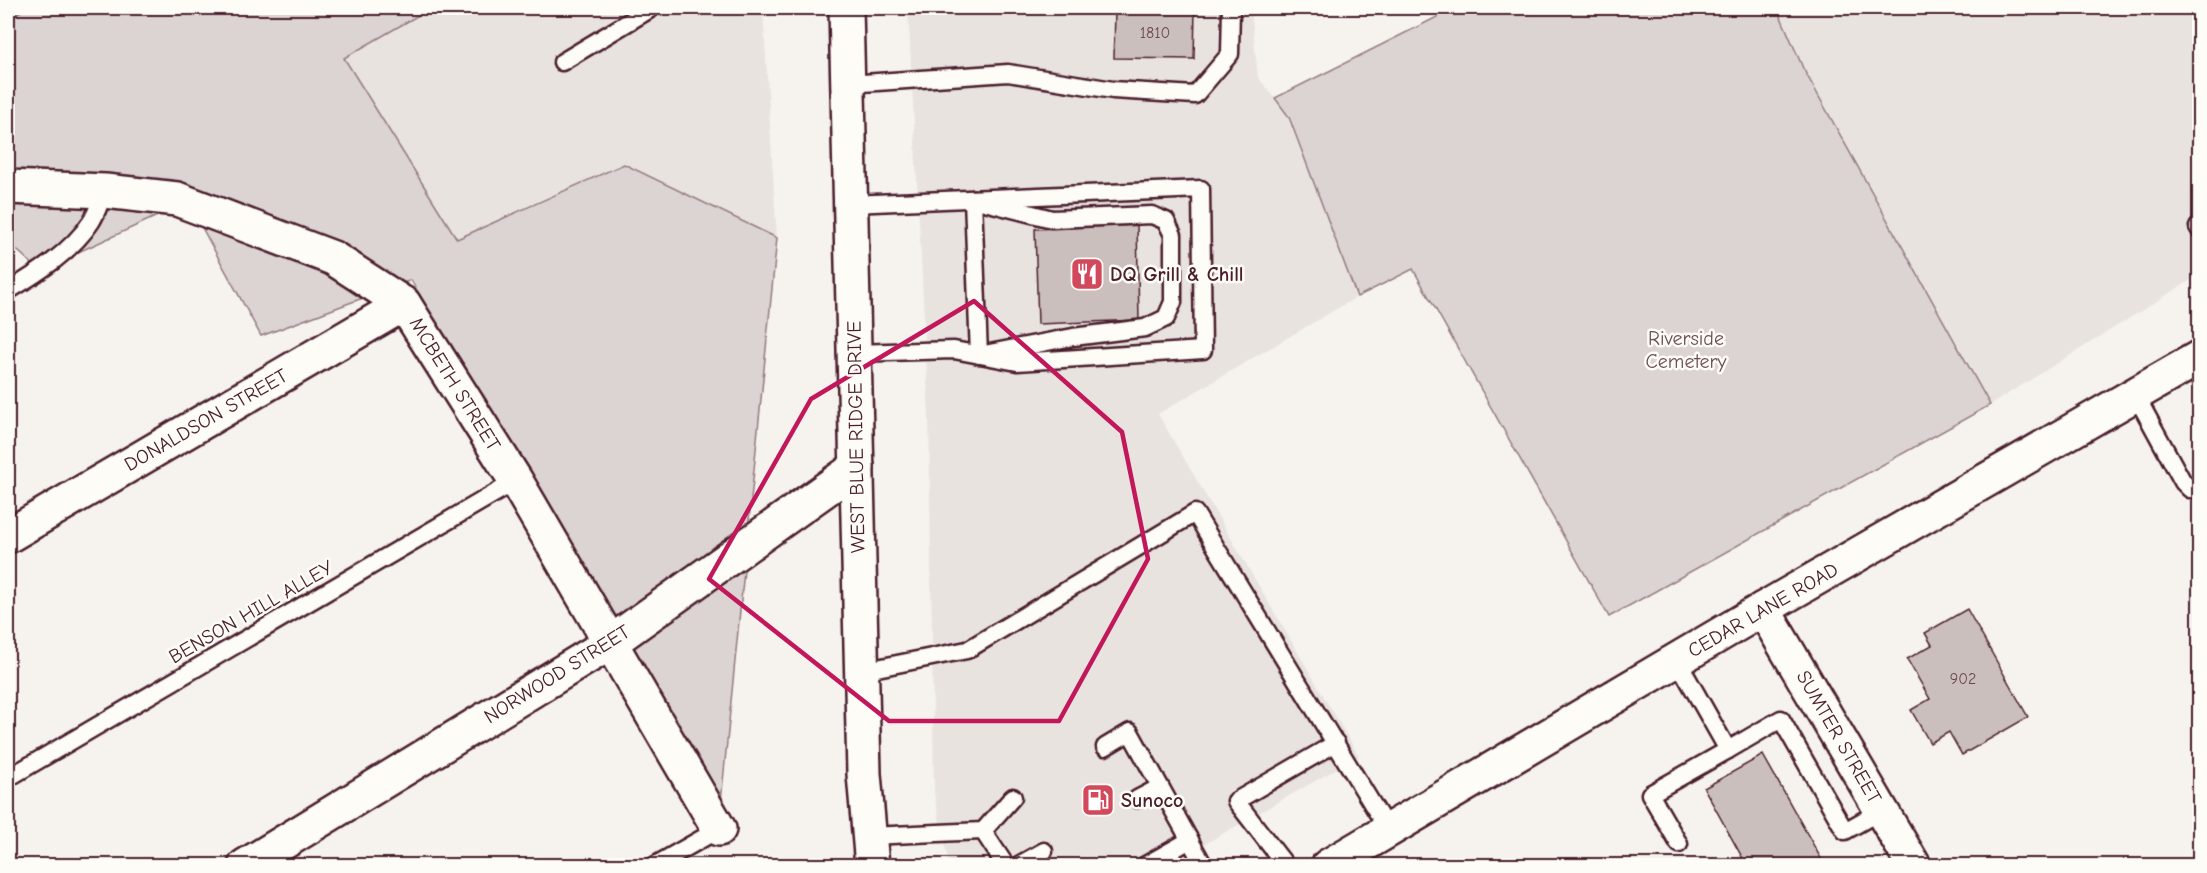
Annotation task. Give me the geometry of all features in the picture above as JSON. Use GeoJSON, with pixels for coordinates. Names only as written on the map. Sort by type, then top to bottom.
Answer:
{"type":"FeatureCollection","features":[{"type":"Feature","properties":{"kind":"street","name":"WEST BLUE RIDGE DRIVE"},"geometry":{"type":"LineString","coordinates":[[846,8],[864,774],[869,856]]}},
{"type":"Feature","properties":{"kind":"street","name":"MCBETH STREET"},"geometry":{"type":"LineString","coordinates":[[8,187],[105,191],[177,199],[333,258],[404,304],[516,481],[719,828]]}},
{"type":"Feature","properties":{"kind":"street","name":"DONALDSON STREET"},"geometry":{"type":"LineString","coordinates":[[8,536],[404,304]]}},
{"type":"Feature","properties":{"kind":"street","name":"CEDAR LANE ROAD"},"geometry":{"type":"LineString","coordinates":[[1328,866],[1763,609],[2199,357]]}},
{"type":"Feature","properties":{"kind":"street","name":"NORWOOD STREET"},"geometry":{"type":"LineString","coordinates":[[245,866],[610,643],[857,467]]}},
{"type":"Feature","properties":{"kind":"street","name":"SUMTER STREET"},"geometry":{"type":"LineString","coordinates":[[1763,609],[1914,866]]}},
{"type":"Feature","properties":{"kind":"lane"},"geometry":{"type":"LineString","coordinates":[[562,62],[652,8]]}},
{"type":"Feature","properties":{"kind":"lane"},"geometry":{"type":"LineString","coordinates":[[848,84],[1008,73],[1113,90],[1195,95],[1230,54],[1231,8]]}},
{"type":"Feature","properties":{"kind":"lane"},"geometry":{"type":"LineString","coordinates":[[851,204],[1201,189],[1203,350],[1017,362],[954,350],[854,353]]}},
{"type":"Feature","properties":{"kind":"lane"},"geometry":{"type":"LineString","coordinates":[[8,291],[66,251],[91,221],[105,191]]}},
{"type":"Feature","properties":{"kind":"lane"},"geometry":{"type":"LineString","coordinates":[[974,199],[979,355]]}},
{"type":"Feature","properties":{"kind":"lane"},"geometry":{"type":"LineString","coordinates":[[974,199],[1052,219],[1152,215],[1166,220],[1173,235],[1173,302],[1166,318],[1144,328],[1073,337],[979,355]]}},
{"type":"Feature","properties":{"kind":"lane"},"geometry":{"type":"LineString","coordinates":[[2135,394],[2183,482],[2190,489],[2199,490]]}},
{"type":"Feature","properties":{"kind":"lane","name":"BENSON HILL ALLEY"},"geometry":{"type":"LineString","coordinates":[[8,778],[516,481]]}},
{"type":"Feature","properties":{"kind":"lane"},"geometry":{"type":"LineString","coordinates":[[862,671],[967,650],[1195,513],[1388,830]]}},
{"type":"Feature","properties":{"kind":"lane"},"geometry":{"type":"LineString","coordinates":[[1677,660],[1728,750]]}},
{"type":"Feature","properties":{"kind":"lane"},"geometry":{"type":"LineString","coordinates":[[1679,844],[1650,794],[1781,719],[1845,831],[1882,810]]}},
{"type":"Feature","properties":{"kind":"lane"},"geometry":{"type":"LineString","coordinates":[[1105,747],[1130,732],[1204,866]]}},
{"type":"Feature","properties":{"kind":"lane"},"geometry":{"type":"LineString","coordinates":[[1286,866],[1236,801],[1336,743]]}},
{"type":"Feature","properties":{"kind":"lane"},"geometry":{"type":"LineString","coordinates":[[1137,799],[1160,787]]}},
{"type":"Feature","properties":{"kind":"lane"},"geometry":{"type":"LineString","coordinates":[[869,856],[983,831],[1013,797]]}},
{"type":"Feature","properties":{"kind":"lane"},"geometry":{"type":"LineString","coordinates":[[654,866],[719,828]]}},
{"type":"Feature","properties":{"kind":"lane"},"geometry":{"type":"LineString","coordinates":[[983,831],[1006,866]]}},
{"type":"Feature","properties":{"kind":"lane"},"geometry":{"type":"LineString","coordinates":[[1144,866],[1190,840]]}},
{"type":"Feature","properties":{"kind":"lane"},"geometry":{"type":"LineString","coordinates":[[1017,866],[1044,851]]}},
{"type":"Feature","properties":{"kind":"highlighted area"},"geometry":{"type":"Polygon","coordinates":[[[974,301],[1122,432],[1148,559],[1059,721],[889,721],[709,579],[811,399],[974,301]]]}},
{"type":"Feature","properties":{"kind":"shaded area"},"geometry":{"type":"Polygon","coordinates":[[[431,8],[763,8],[777,238],[624,164],[457,239],[344,58],[431,8]]]}},
{"type":"Feature","properties":{"kind":"shaded area"},"geometry":{"type":"Polygon","coordinates":[[[908,8],[1251,8],[1258,77],[1289,117],[1357,297],[1158,414],[1359,756],[1168,865],[949,865],[934,794],[929,417],[908,8]]]}},
{"type":"Feature","properties":{"kind":"shaded area"},"geometry":{"type":"Polygon","coordinates":[[[1777,8],[2199,8],[2199,275],[1990,405],[1803,68],[1777,8]]]}},
{"type":"Feature","properties":{"kind":"green space"},"geometry":{"type":"Polygon","coordinates":[[[8,8],[431,8],[344,58],[457,239],[624,164],[777,238],[720,812],[411,280],[261,336],[188,202],[39,270],[8,242],[8,8]]]}},
{"type":"Feature","properties":{"kind":"green space","name":"Riverside Cemetery"},"geometry":{"type":"Polygon","coordinates":[[[1455,8],[1777,8],[1803,68],[1990,405],[1609,617],[1413,269],[1357,297],[1289,117],[1275,98],[1455,8]]]}},
{"type":"Feature","properties":{"kind":"building"},"geometry":{"type":"Polygon","coordinates":[[[1115,8],[1195,8],[1194,59],[1114,58],[1115,8]]]}},
{"type":"Feature","properties":{"kind":"building","name":"DQ Grill & Chill"},"geometry":{"type":"Polygon","coordinates":[[[1137,225],[1139,320],[1038,324],[1035,229],[1137,225]]]}},
{"type":"Feature","properties":{"kind":"building"},"geometry":{"type":"Polygon","coordinates":[[[1967,609],[2028,717],[1962,755],[1949,732],[1930,743],[1911,710],[1930,699],[1907,659],[1932,645],[1925,633],[1967,609]]]}},
{"type":"Feature","properties":{"kind":"building"},"geometry":{"type":"Polygon","coordinates":[[[1763,755],[1824,864],[1822,866],[1747,866],[1704,788],[1763,755]]]}},
{"type":"Feature","properties":{"kind":"waterway"},"geometry":{"type":"LineString","coordinates":[[8,12],[18,8]]}},
{"type":"Feature","properties":{"kind":"place","name":"DQ Grill & Chill"},"geometry":{"type":"Point","coordinates":[1087,274]}},
{"type":"Feature","properties":{"kind":"place","name":"Sunoco"},"geometry":{"type":"Point","coordinates":[1098,800]}}]}
